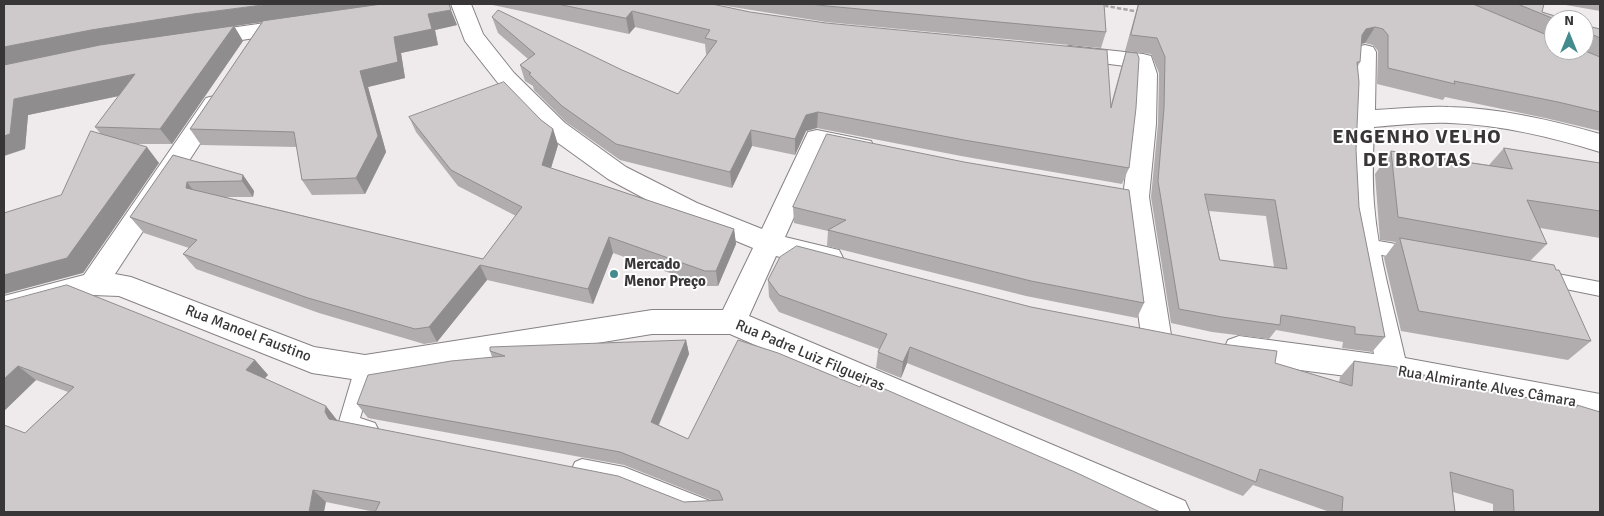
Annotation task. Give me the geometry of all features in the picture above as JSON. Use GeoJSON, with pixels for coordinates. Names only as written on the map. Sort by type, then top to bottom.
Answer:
{"type":"FeatureCollection","features":[{"type":"Feature","properties":{"kind":"street"},"geometry":{"type":"LineString","coordinates":[[462,4],[472,36],[506,78],[556,129],[617,173],[688,210],[768,242],[854,265]]}},
{"type":"Feature","properties":{"kind":"street"},"geometry":{"type":"LineString","coordinates":[[186,41],[310,24]]}},
{"type":"Feature","properties":{"kind":"street"},"geometry":{"type":"LineString","coordinates":[[248,55],[264,30]]}},
{"type":"Feature","properties":{"kind":"street"},"geometry":{"type":"LineString","coordinates":[[1045,50],[1143,61],[1146,74],[1144,124],[1136,197],[1142,332],[1184,340]]}},
{"type":"Feature","properties":{"kind":"street"},"geometry":{"type":"LineString","coordinates":[[1365,52],[1364,119],[1360,177],[1367,246],[1392,369]]}},
{"type":"Feature","properties":{"kind":"street"},"geometry":{"type":"LineString","coordinates":[[93,284],[226,87]]}},
{"type":"Feature","properties":{"kind":"street"},"geometry":{"type":"LineString","coordinates":[[1364,119],[1449,115],[1543,129],[1600,143]]}},
{"type":"Feature","properties":{"kind":"street"},"geometry":{"type":"LineString","coordinates":[[732,322],[817,138],[884,151]]}},
{"type":"Feature","properties":{"kind":"street"},"geometry":{"type":"LineString","coordinates":[[1111,193],[1136,197]]}},
{"type":"Feature","properties":{"kind":"street","name":"Rua Manoel Faustino"},"geometry":{"type":"LineString","coordinates":[[4,308],[93,284],[121,285],[312,360],[365,368]]}},
{"type":"Feature","properties":{"kind":"street","name":"Rua Padre Luiz Filgueiras"},"geometry":{"type":"LineString","coordinates":[[365,368],[652,322],[732,322],[1174,512]]}},
{"type":"Feature","properties":{"kind":"street","name":"Rua Almirante Alves Câmara"},"geometry":{"type":"LineString","coordinates":[[1212,346],[1392,369],[1600,408]]}},
{"type":"Feature","properties":{"kind":"lane"},"geometry":{"type":"LineString","coordinates":[[1367,246],[1429,257]]}},
{"type":"Feature","properties":{"kind":"lane"},"geometry":{"type":"LineString","coordinates":[[1524,275],[1600,289]]}},
{"type":"Feature","properties":{"kind":"lane"},"geometry":{"type":"LineString","coordinates":[[365,368],[348,425],[387,433]]}},
{"type":"Feature","properties":{"kind":"lane"},"geometry":{"type":"LineString","coordinates":[[559,465],[624,477],[712,512]]}},
{"type":"Feature","properties":{"kind":"path"},"geometry":{"type":"LineString","coordinates":[[1106,4],[1106,6],[1144,13]]}},
{"type":"Feature","properties":{"kind":"building"},"geometry":{"type":"Polygon","coordinates":[[[4,4],[270,4],[91,30],[4,47],[4,4]]]}},
{"type":"Feature","properties":{"kind":"building"},"geometry":{"type":"Polygon","coordinates":[[[382,4],[449,4],[451,10],[428,14],[432,29],[394,37],[398,62],[360,71],[378,136],[356,178],[302,180],[294,132],[190,129],[263,21],[382,4]]]}},
{"type":"Feature","properties":{"kind":"building"},"geometry":{"type":"Polygon","coordinates":[[[558,4],[712,4],[750,12],[826,23],[1107,50],[1111,108],[1126,52],[1137,53],[1139,58],[1136,108],[1129,168],[964,140],[818,112],[806,115],[795,139],[751,130],[730,172],[616,144],[562,106],[529,74],[531,73],[520,65],[535,54],[492,17],[498,10],[622,70],[678,94],[717,41],[705,38],[710,30],[632,11],[626,18],[558,4]]]}},
{"type":"Feature","properties":{"kind":"building"},"geometry":{"type":"Polygon","coordinates":[[[811,4],[1104,4],[1106,32],[827,6],[811,4]]]}},
{"type":"Feature","properties":{"kind":"building"},"geometry":{"type":"Polygon","coordinates":[[[1139,4],[1473,4],[1544,34],[1544,60],[1594,60],[1594,55],[1600,57],[1600,112],[1454,81],[1455,84],[1388,68],[1388,35],[1383,29],[1375,27],[1366,29],[1362,35],[1360,62],[1357,62],[1359,82],[1356,150],[1359,207],[1385,337],[1355,334],[1355,327],[1281,315],[1280,325],[1222,317],[1179,309],[1158,181],[1164,108],[1165,57],[1157,38],[1131,35],[1139,4]],[[1205,194],[1220,260],[1287,269],[1275,200],[1205,194]]]}},
{"type":"Feature","properties":{"kind":"building"},"geometry":{"type":"Polygon","coordinates":[[[1518,4],[1544,4],[1542,12],[1544,15],[1518,4]]]}},
{"type":"Feature","properties":{"kind":"building"},"geometry":{"type":"Polygon","coordinates":[[[234,26],[160,129],[95,127],[135,74],[14,99],[10,134],[4,136],[4,65],[100,45],[234,26]]]}},
{"type":"Feature","properties":{"kind":"building"},"geometry":{"type":"Polygon","coordinates":[[[1594,28],[1600,29],[1600,38],[1594,35],[1594,28]]]}},
{"type":"Feature","properties":{"kind":"building"},"geometry":{"type":"Polygon","coordinates":[[[504,82],[541,120],[553,129],[542,165],[734,229],[716,271],[705,271],[609,237],[588,289],[480,265],[429,327],[415,329],[308,298],[183,254],[197,240],[130,217],[173,155],[243,175],[242,181],[187,182],[186,188],[483,259],[522,207],[451,170],[409,117],[504,82]]]}},
{"type":"Feature","properties":{"kind":"building"},"geometry":{"type":"Polygon","coordinates":[[[91,131],[147,147],[67,258],[4,275],[4,213],[61,195],[91,131]]]}},
{"type":"Feature","properties":{"kind":"building"},"geometry":{"type":"Polygon","coordinates":[[[827,134],[964,162],[1129,190],[1144,303],[1031,281],[828,230],[846,220],[793,207],[827,134]]]}},
{"type":"Feature","properties":{"kind":"building"},"geometry":{"type":"Polygon","coordinates":[[[1504,148],[1600,163],[1600,211],[1527,200],[1547,244],[1398,217],[1391,151],[1512,169],[1504,148]]]}},
{"type":"Feature","properties":{"kind":"building"},"geometry":{"type":"Polygon","coordinates":[[[1400,238],[1554,265],[1556,270],[1559,270],[1591,341],[1419,311],[1400,238]]]}},
{"type":"Feature","properties":{"kind":"building"},"geometry":{"type":"Polygon","coordinates":[[[797,246],[1031,307],[1222,344],[1277,351],[1275,363],[1352,386],[1354,361],[1397,367],[1398,369],[1497,392],[1577,407],[1577,405],[1600,412],[1600,512],[1514,512],[1513,490],[1450,472],[1455,512],[1342,512],[1343,497],[1260,469],[1256,482],[910,347],[903,362],[878,352],[887,334],[779,295],[768,280],[780,257],[797,246]]]}},
{"type":"Feature","properties":{"kind":"building"},"geometry":{"type":"Polygon","coordinates":[[[67,285],[255,360],[246,370],[326,406],[325,412],[329,419],[618,476],[684,502],[723,500],[719,491],[620,452],[357,404],[368,375],[451,361],[505,356],[490,351],[490,347],[686,340],[651,422],[688,439],[738,340],[778,353],[860,387],[864,380],[1075,472],[1160,512],[375,512],[380,502],[313,490],[309,512],[4,512],[4,425],[25,433],[74,387],[18,366],[4,379],[4,302],[67,285]]]}},
{"type":"Feature","properties":{"kind":"place","name":"Mercado Menor Preço"},"geometry":{"type":"Point","coordinates":[614,274]}},
{"type":"Feature","properties":{"kind":"district","name":"ENGENHO VELHO DE BROTAS"},"geometry":{"type":"Point","coordinates":[1417,150]}}]}
